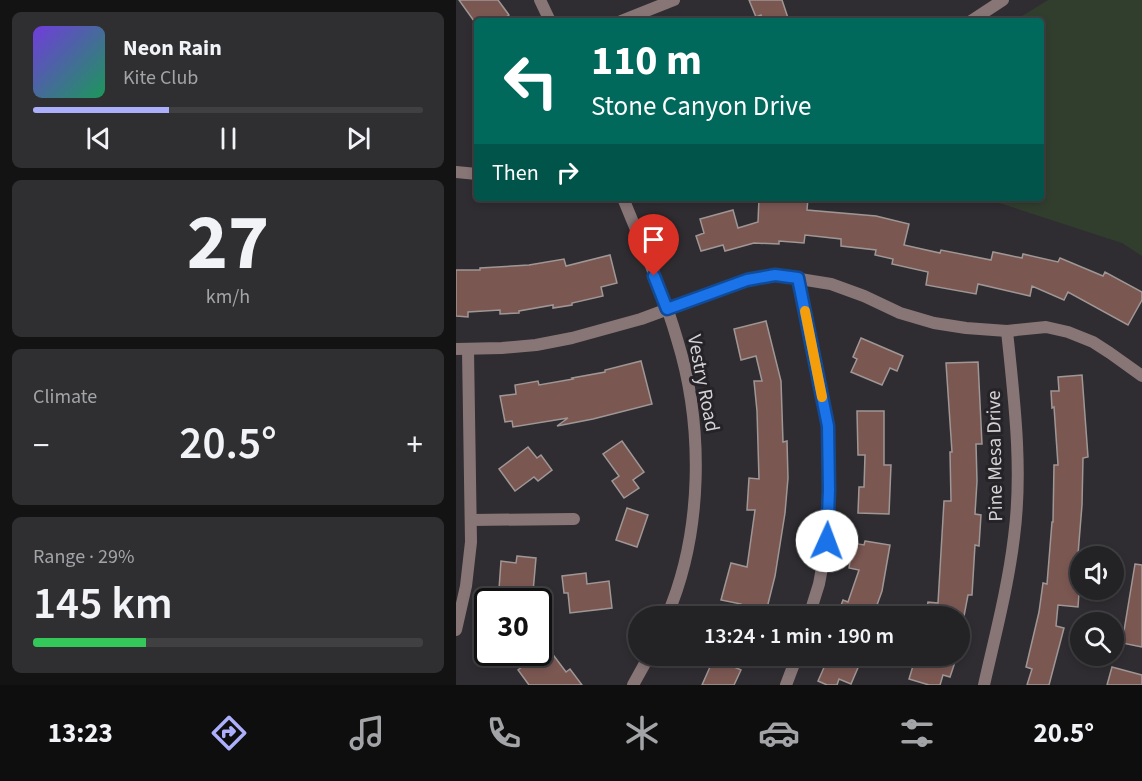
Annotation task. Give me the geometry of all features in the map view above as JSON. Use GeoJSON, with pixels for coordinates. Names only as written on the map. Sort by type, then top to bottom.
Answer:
{"type":"FeatureCollection","features":[{"type":"Feature","properties":{"kind":"street"},"geometry":{"type":"LineString","coordinates":[[540,0],[549,18]]}},
{"type":"Feature","properties":{"kind":"street"},"geometry":{"type":"LineString","coordinates":[[629,18],[674,0]]}},
{"type":"Feature","properties":{"kind":"street"},"geometry":{"type":"LineString","coordinates":[[976,18],[1003,0]]}},
{"type":"Feature","properties":{"kind":"street"},"geometry":{"type":"LineString","coordinates":[[456,172],[474,174]]}},
{"type":"Feature","properties":{"kind":"street","name":"Vestry Road"},"geometry":{"type":"LineString","coordinates":[[624,201],[677,339],[690,390],[695,430],[695,495],[690,532],[682,569],[670,606]]}},
{"type":"Feature","properties":{"kind":"street"},"geometry":{"type":"LineString","coordinates":[[456,630],[469,564],[471,520],[462,349],[536,345],[572,338],[641,319],[747,280],[775,275],[831,284],[900,313],[934,323],[1007,331],[1046,327],[1068,332],[1093,342],[1142,376]]}},
{"type":"Feature","properties":{"kind":"street"},"geometry":{"type":"LineString","coordinates":[[798,278],[828,426],[827,541],[812,606]]}},
{"type":"Feature","properties":{"kind":"street","name":"Pine Mesa Drive"},"geometry":{"type":"LineString","coordinates":[[984,685],[1005,595],[1015,535],[1018,471],[1016,411],[1007,331]]}},
{"type":"Feature","properties":{"kind":"street"},"geometry":{"type":"LineString","coordinates":[[471,520],[574,519]]}},
{"type":"Feature","properties":{"kind":"street"},"geometry":{"type":"LineString","coordinates":[[633,685],[643,666]]}},
{"type":"Feature","properties":{"kind":"street"},"geometry":{"type":"LineString","coordinates":[[786,685],[793,666]]}},
{"type":"Feature","properties":{"kind":"green space"},"geometry":{"type":"Polygon","coordinates":[[[1048,0],[1142,0],[1142,256],[1122,243],[993,201],[1044,201],[1044,18],[1019,18],[1048,0]]]}},
{"type":"Feature","properties":{"kind":"building"},"geometry":{"type":"Polygon","coordinates":[[[459,0],[498,0],[509,15],[504,18],[474,18],[474,21],[459,0]]]}},
{"type":"Feature","properties":{"kind":"building"},"geometry":{"type":"Polygon","coordinates":[[[749,0],[782,0],[788,18],[762,18],[761,15],[756,17],[749,0]]]}},
{"type":"Feature","properties":{"kind":"building"},"geometry":{"type":"Polygon","coordinates":[[[759,201],[808,201],[807,210],[876,216],[909,224],[904,245],[991,260],[993,252],[1022,258],[1023,254],[1058,262],[1060,258],[1103,276],[1105,272],[1142,292],[1142,300],[1128,325],[1068,292],[1064,300],[1032,286],[1030,296],[978,284],[976,294],[926,285],[928,272],[892,264],[893,259],[875,255],[876,250],[841,246],[841,239],[805,235],[804,243],[779,241],[779,244],[754,243],[725,251],[723,245],[701,251],[696,236],[704,233],[700,219],[733,210],[738,228],[758,222],[759,201]]]}},
{"type":"Feature","properties":{"kind":"building"},"geometry":{"type":"Polygon","coordinates":[[[610,255],[617,283],[601,287],[603,296],[572,303],[572,305],[553,308],[553,305],[519,311],[519,313],[500,314],[500,310],[468,312],[468,317],[456,316],[456,270],[480,270],[480,268],[529,265],[564,259],[566,266],[610,255]]]}},
{"type":"Feature","properties":{"kind":"building"},"geometry":{"type":"Polygon","coordinates":[[[766,321],[781,381],[783,442],[787,441],[788,478],[775,576],[768,606],[740,606],[741,604],[721,600],[731,563],[747,567],[755,510],[747,510],[749,478],[759,479],[754,381],[762,381],[756,356],[741,360],[734,329],[766,321]]]}},
{"type":"Feature","properties":{"kind":"building"},"geometry":{"type":"Polygon","coordinates":[[[861,338],[903,356],[897,371],[890,368],[882,385],[851,372],[857,359],[853,357],[861,338]]]}},
{"type":"Feature","properties":{"kind":"building"},"geometry":{"type":"Polygon","coordinates":[[[641,361],[652,404],[557,426],[568,418],[513,427],[512,421],[505,422],[500,396],[516,394],[515,385],[538,381],[539,385],[573,379],[641,361]]]}},
{"type":"Feature","properties":{"kind":"building"},"geometry":{"type":"Polygon","coordinates":[[[978,362],[982,444],[976,444],[975,514],[981,515],[979,546],[975,545],[972,595],[968,595],[966,606],[927,606],[928,602],[938,603],[944,501],[951,501],[950,452],[952,452],[946,363],[978,362]]]}},
{"type":"Feature","properties":{"kind":"building"},"geometry":{"type":"Polygon","coordinates":[[[1082,375],[1088,457],[1083,458],[1079,546],[1070,546],[1070,600],[1078,600],[1078,607],[1058,605],[1056,626],[1064,628],[1049,685],[1027,685],[1032,669],[1026,667],[1039,612],[1043,583],[1047,584],[1053,522],[1054,465],[1058,465],[1051,391],[1059,391],[1058,377],[1082,375]]]}},
{"type":"Feature","properties":{"kind":"building"},"geometry":{"type":"Polygon","coordinates":[[[857,411],[884,411],[884,465],[891,465],[889,514],[858,513],[859,487],[864,487],[865,455],[858,455],[857,411]]]}},
{"type":"Feature","properties":{"kind":"building"},"geometry":{"type":"Polygon","coordinates":[[[622,441],[644,472],[633,480],[639,488],[624,498],[612,481],[619,476],[603,454],[622,441]]]}},
{"type":"Feature","properties":{"kind":"building"},"geometry":{"type":"Polygon","coordinates":[[[528,447],[537,458],[541,455],[552,470],[538,481],[534,477],[515,491],[499,469],[528,447]]]}},
{"type":"Feature","properties":{"kind":"building"},"geometry":{"type":"Polygon","coordinates":[[[627,508],[648,515],[637,547],[616,540],[627,508]]]}},
{"type":"Feature","properties":{"kind":"building"},"geometry":{"type":"Polygon","coordinates":[[[865,541],[890,545],[882,591],[877,606],[841,606],[843,600],[848,602],[859,570],[849,568],[853,543],[864,545],[865,541]]]}},
{"type":"Feature","properties":{"kind":"building"},"geometry":{"type":"Polygon","coordinates":[[[517,556],[536,558],[533,588],[499,588],[501,561],[516,563],[517,556]]]}},
{"type":"Feature","properties":{"kind":"building"},"geometry":{"type":"Polygon","coordinates":[[[1135,564],[1142,565],[1142,647],[1124,643],[1135,564]]]}},
{"type":"Feature","properties":{"kind":"building"},"geometry":{"type":"Polygon","coordinates":[[[586,573],[587,584],[609,581],[612,608],[570,613],[568,593],[564,593],[562,576],[586,573]]]}},
{"type":"Feature","properties":{"kind":"building"},"geometry":{"type":"Polygon","coordinates":[[[552,653],[566,672],[570,669],[582,685],[529,685],[518,670],[523,666],[552,666],[552,653]]]}},
{"type":"Feature","properties":{"kind":"building"},"geometry":{"type":"Polygon","coordinates":[[[710,666],[732,666],[741,670],[734,685],[702,685],[710,666]]]}},
{"type":"Feature","properties":{"kind":"building"},"geometry":{"type":"Polygon","coordinates":[[[825,666],[859,666],[851,684],[839,679],[837,685],[827,685],[818,681],[825,666]]]}},
{"type":"Feature","properties":{"kind":"building"},"geometry":{"type":"Polygon","coordinates":[[[913,666],[954,666],[950,677],[943,675],[940,685],[929,685],[909,679],[913,666]]]}},
{"type":"Feature","properties":{"kind":"building"},"geometry":{"type":"Polygon","coordinates":[[[1112,667],[1142,675],[1142,685],[1107,685],[1112,667]]]}},
{"type":"Feature","properties":{"kind":"slow traffic"},"geometry":{"type":"LineString","coordinates":[[805,311],[822,397]]}},
{"type":"Feature","properties":{"kind":"route"},"geometry":{"type":"LineString","coordinates":[[654,276],[667,309],[747,280],[775,275],[798,278],[828,426],[827,541]]}}]}
